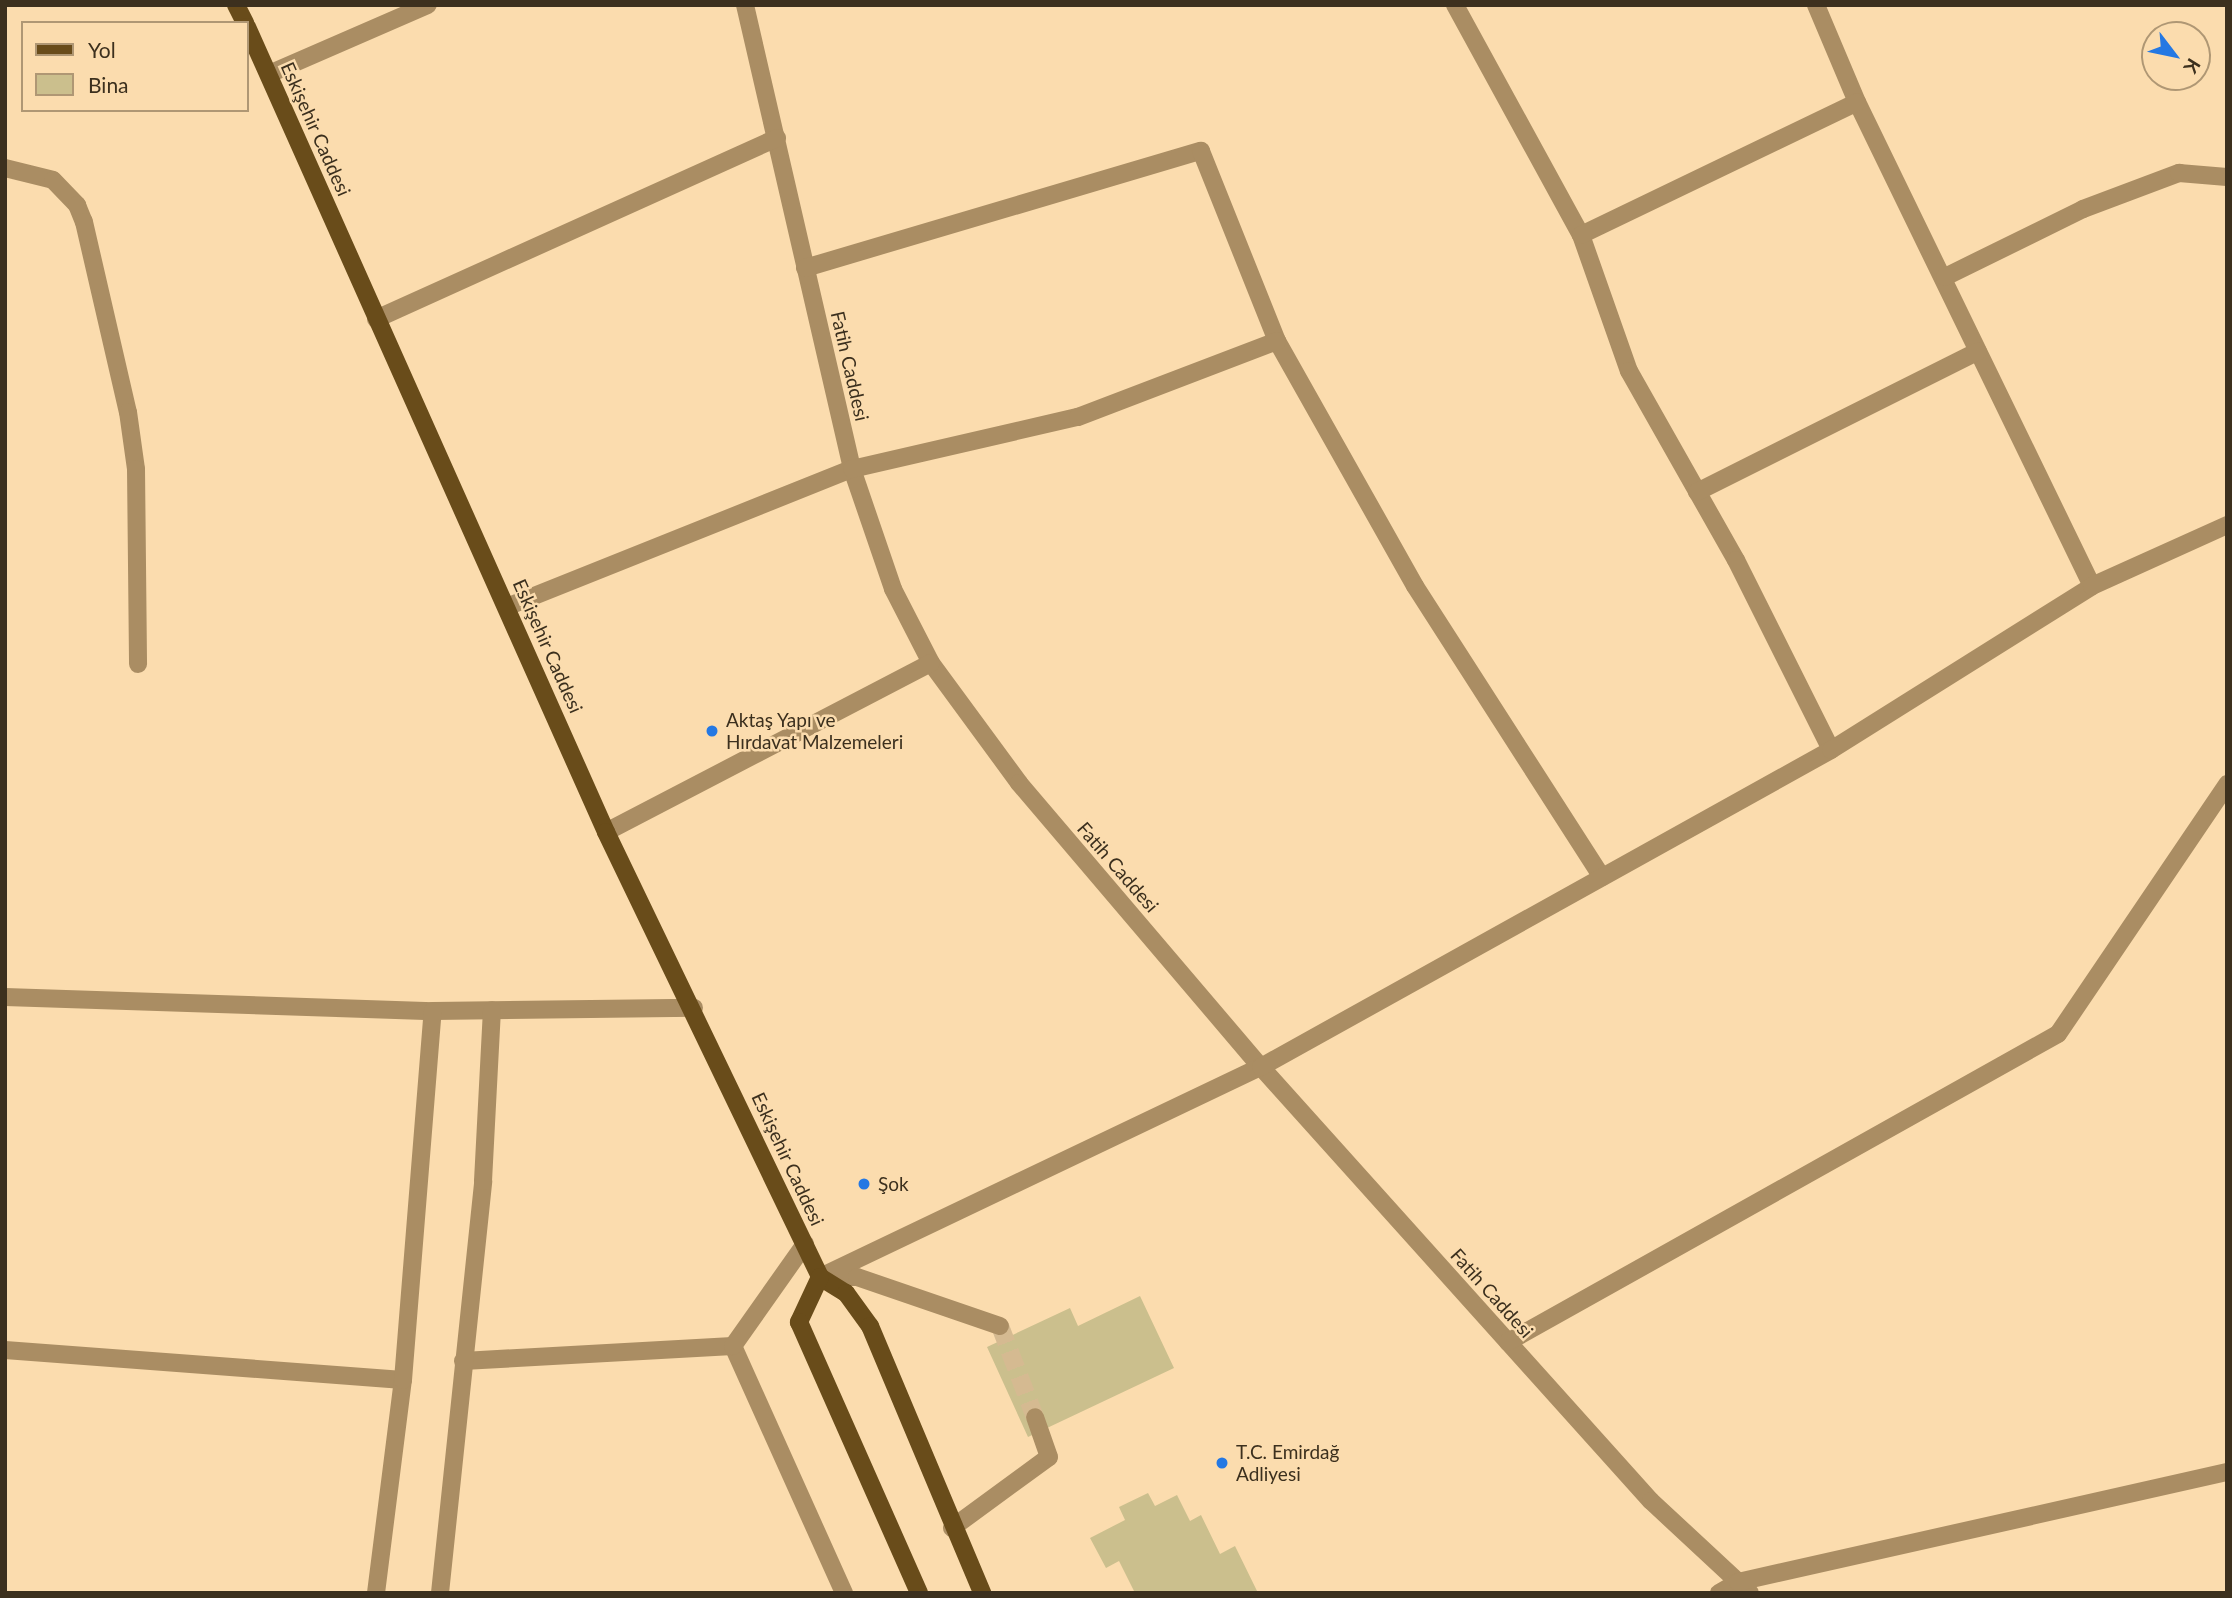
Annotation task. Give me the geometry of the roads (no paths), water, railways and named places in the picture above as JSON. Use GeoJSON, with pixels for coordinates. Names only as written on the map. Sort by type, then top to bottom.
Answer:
{"type":"FeatureCollection","features":[{"type":"Feature","properties":{"kind":"main road","name":"Eskişehir Caddesi"},"geometry":{"type":"LineString","coordinates":[[236,5],[244,21]]}},
{"type":"Feature","properties":{"kind":"main road","name":"Eskişehir Caddesi"},"geometry":{"type":"LineString","coordinates":[[248,29],[376,319],[509,606],[606,832],[694,1008],[820,1277]]}},
{"type":"Feature","properties":{"kind":"main road"},"geometry":{"type":"LineString","coordinates":[[919,1593],[810,1355],[799,1322],[820,1277],[846,1293],[870,1326],[952,1528],[982,1593]]}},
{"type":"Feature","properties":{"kind":"street"},"geometry":{"type":"LineString","coordinates":[[270,74],[428,5]]}},
{"type":"Feature","properties":{"kind":"street","name":"Fatih Caddesi"},"geometry":{"type":"LineString","coordinates":[[745,5],[852,469],[893,589],[930,663],[1019,783],[1261,1066],[1651,1501],[1744,1587]]}},
{"type":"Feature","properties":{"kind":"street"},"geometry":{"type":"LineString","coordinates":[[1455,5],[1581,235],[1629,371],[1697,492],[1831,750]]}},
{"type":"Feature","properties":{"kind":"street"},"geometry":{"type":"LineString","coordinates":[[1816,5],[1857,102],[1945,276],[2092,586]]}},
{"type":"Feature","properties":{"kind":"street"},"geometry":{"type":"LineString","coordinates":[[1581,235],[1857,102]]}},
{"type":"Feature","properties":{"kind":"street"},"geometry":{"type":"LineString","coordinates":[[376,319],[777,138]]}},
{"type":"Feature","properties":{"kind":"street"},"geometry":{"type":"LineString","coordinates":[[805,268],[1202,151],[1277,341],[1415,586],[1602,877]]}},
{"type":"Feature","properties":{"kind":"street"},"geometry":{"type":"LineString","coordinates":[[5,168],[53,180],[77,205],[84,222],[128,412],[136,469],[138,664]]}},
{"type":"Feature","properties":{"kind":"street"},"geometry":{"type":"LineString","coordinates":[[1945,276],[2083,209],[2179,173],[2227,177]]}},
{"type":"Feature","properties":{"kind":"street"},"geometry":{"type":"LineString","coordinates":[[509,606],[852,469],[1078,417],[1277,341]]}},
{"type":"Feature","properties":{"kind":"street"},"geometry":{"type":"LineString","coordinates":[[1697,492],[1979,351]]}},
{"type":"Feature","properties":{"kind":"street"},"geometry":{"type":"LineString","coordinates":[[820,1277],[1261,1066],[1831,750],[2092,586],[2227,525]]}},
{"type":"Feature","properties":{"kind":"street"},"geometry":{"type":"LineString","coordinates":[[606,832],[930,663]]}},
{"type":"Feature","properties":{"kind":"street"},"geometry":{"type":"LineString","coordinates":[[1508,1342],[2058,1034],[2227,784]]}},
{"type":"Feature","properties":{"kind":"street"},"geometry":{"type":"LineString","coordinates":[[5,997],[433,1011],[694,1008]]}},
{"type":"Feature","properties":{"kind":"street"},"geometry":{"type":"LineString","coordinates":[[440,1593],[482,1181],[492,1010]]}},
{"type":"Feature","properties":{"kind":"street"},"geometry":{"type":"LineString","coordinates":[[376,1593],[402,1380],[433,1011]]}},
{"type":"Feature","properties":{"kind":"street"},"geometry":{"type":"LineString","coordinates":[[733,1346],[805,1244]]}},
{"type":"Feature","properties":{"kind":"street"},"geometry":{"type":"LineString","coordinates":[[820,1277],[857,1276],[1000,1326]]}},
{"type":"Feature","properties":{"kind":"street"},"geometry":{"type":"LineString","coordinates":[[463,1361],[733,1346]]}},
{"type":"Feature","properties":{"kind":"street"},"geometry":{"type":"LineString","coordinates":[[733,1346],[844,1593]]}},
{"type":"Feature","properties":{"kind":"street"},"geometry":{"type":"LineString","coordinates":[[5,1350],[402,1380]]}},
{"type":"Feature","properties":{"kind":"street"},"geometry":{"type":"LineString","coordinates":[[952,1528],[1049,1457],[1035,1417]]}},
{"type":"Feature","properties":{"kind":"street"},"geometry":{"type":"LineString","coordinates":[[1719,1593],[2227,1472]]}},
{"type":"Feature","properties":{"kind":"tunnel"},"geometry":{"type":"LineString","coordinates":[[1000,1326],[1035,1417]]}},
{"type":"Feature","properties":{"kind":"place","name":"Aktaş Yapı ve Hırdavat Malzemeleri"},"geometry":{"type":"Point","coordinates":[712,731]}},
{"type":"Feature","properties":{"kind":"place","name":"Şok"},"geometry":{"type":"Point","coordinates":[864,1184]}},
{"type":"Feature","properties":{"kind":"place","name":"T.C. Emirdağ Adliyesi"},"geometry":{"type":"Point","coordinates":[1222,1463]}}]}
